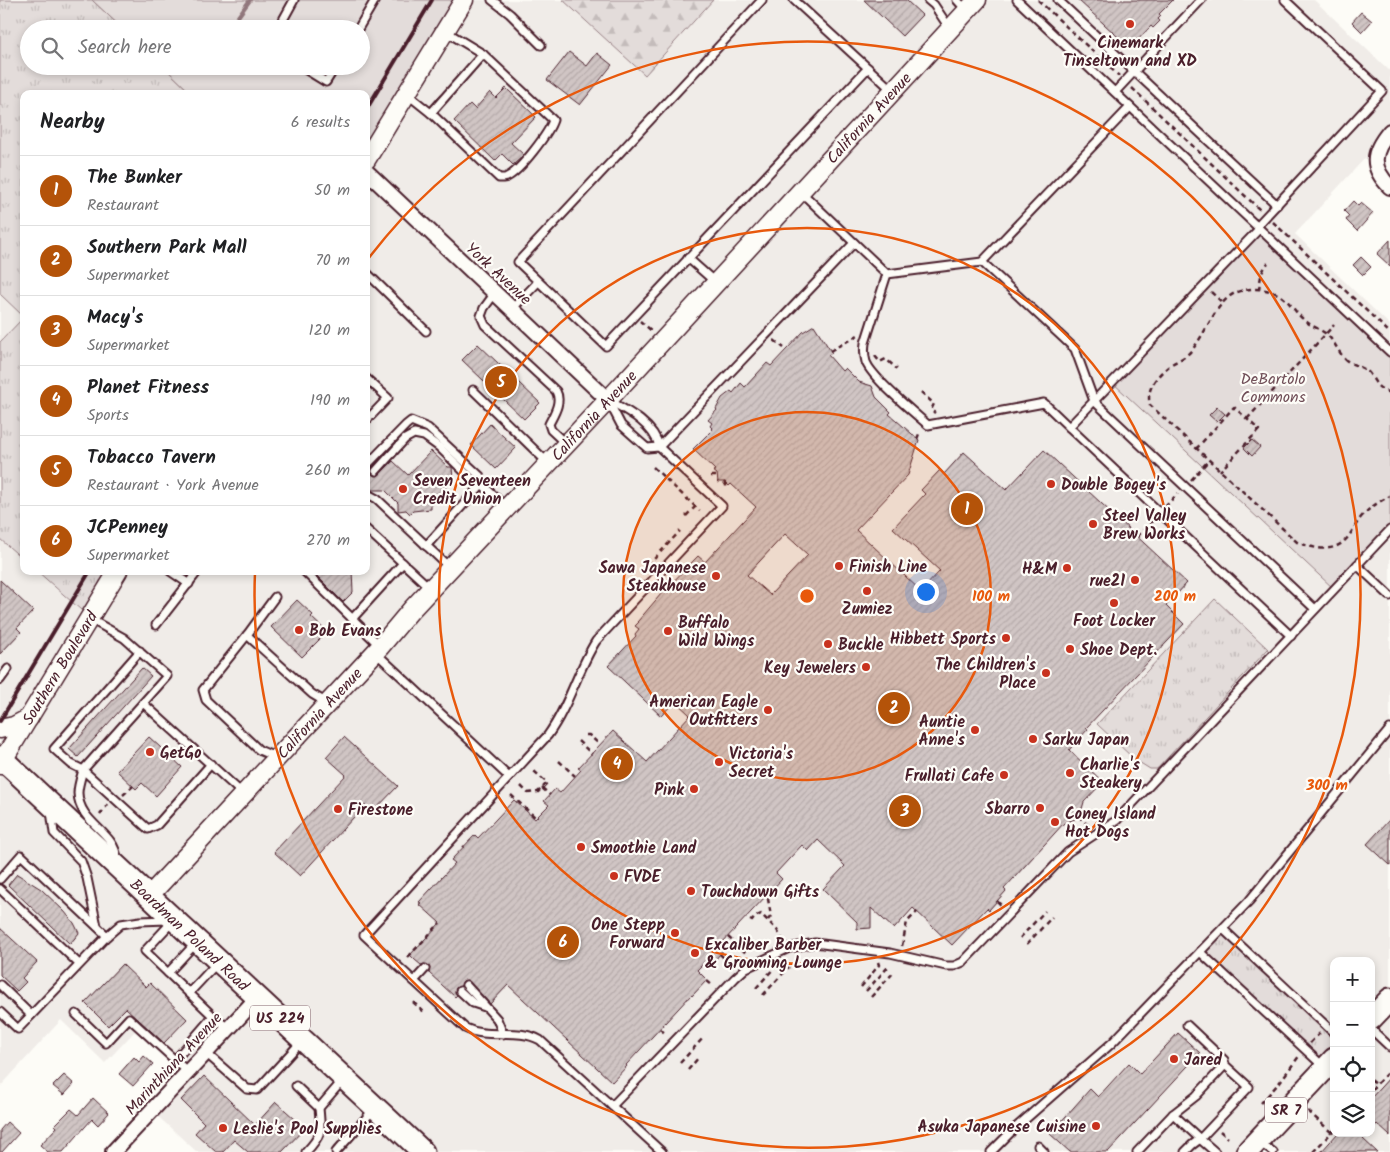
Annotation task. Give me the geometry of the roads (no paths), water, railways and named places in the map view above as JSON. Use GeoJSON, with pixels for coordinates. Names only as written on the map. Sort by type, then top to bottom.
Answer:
{"type":"FeatureCollection","features":[{"type":"Feature","properties":{"kind":"main road","name":"Boardman Poland Road"},"geometry":{"type":"LineString","coordinates":[[1,761],[304,1039],[376,1107],[417,1150]]}},
{"type":"Feature","properties":{"kind":"main road"},"geometry":{"type":"LineString","coordinates":[[1375,1015],[1390,999]]}},
{"type":"Feature","properties":{"kind":"main road","name":"SR 7"},"geometry":{"type":"LineString","coordinates":[[1259,1148],[1296,1100],[1330,1064]]}},
{"type":"Feature","properties":{"kind":"street"},"geometry":{"type":"LineString","coordinates":[[370,153],[464,0]]}},
{"type":"Feature","properties":{"kind":"street","name":"California Avenue"},"geometry":{"type":"LineString","coordinates":[[149,896],[328,704],[430,589],[608,400],[951,29],[967,4]]}},
{"type":"Feature","properties":{"kind":"street"},"geometry":{"type":"LineString","coordinates":[[1390,131],[1375,154],[1376,167],[1390,187]]}},
{"type":"Feature","properties":{"kind":"street","name":"York Avenue"},"geometry":{"type":"LineString","coordinates":[[370,175],[608,400]]}},
{"type":"Feature","properties":{"kind":"street","name":"Southern Boulevard"},"geometry":{"type":"LineString","coordinates":[[1,761],[116,575]]}},
{"type":"Feature","properties":{"kind":"street"},"geometry":{"type":"LineString","coordinates":[[0,729],[14,726],[29,718]]}},
{"type":"Feature","properties":{"kind":"street","name":"Marinthiana Avenue"},"geometry":{"type":"LineString","coordinates":[[113,1152],[258,997]]}},
{"type":"Feature","properties":{"kind":"lane"},"geometry":{"type":"LineString","coordinates":[[283,20],[294,0]]}},
{"type":"Feature","properties":{"kind":"lane"},"geometry":{"type":"LineString","coordinates":[[363,20],[375,0]]}},
{"type":"Feature","properties":{"kind":"lane"},"geometry":{"type":"LineString","coordinates":[[492,0],[510,14],[541,45]]}},
{"type":"Feature","properties":{"kind":"lane"},"geometry":{"type":"LineString","coordinates":[[762,0],[518,262],[606,346],[868,68]]}},
{"type":"Feature","properties":{"kind":"lane"},"geometry":{"type":"LineString","coordinates":[[794,0],[893,92]]}},
{"type":"Feature","properties":{"kind":"lane"},"geometry":{"type":"LineString","coordinates":[[928,0],[934,5],[951,29]]}},
{"type":"Feature","properties":{"kind":"lane"},"geometry":{"type":"LineString","coordinates":[[1017,0],[1390,352]]}},
{"type":"Feature","properties":{"kind":"lane"},"geometry":{"type":"LineString","coordinates":[[1058,0],[1277,205]]}},
{"type":"Feature","properties":{"kind":"lane"},"geometry":{"type":"LineString","coordinates":[[1115,92],[1201,0]]}},
{"type":"Feature","properties":{"kind":"lane"},"geometry":{"type":"LineString","coordinates":[[1069,427],[1204,286],[1382,91],[1285,0]]}},
{"type":"Feature","properties":{"kind":"lane"},"geometry":{"type":"LineString","coordinates":[[407,93],[431,113],[499,178],[507,178],[522,165],[551,128],[552,120],[483,54],[445,31]]}},
{"type":"Feature","properties":{"kind":"lane"},"geometry":{"type":"LineString","coordinates":[[431,113],[483,54]]}},
{"type":"Feature","properties":{"kind":"lane"},"geometry":{"type":"LineString","coordinates":[[315,75],[326,82],[330,75]]}},
{"type":"Feature","properties":{"kind":"lane"},"geometry":{"type":"LineString","coordinates":[[887,274],[982,262],[1130,107]]}},
{"type":"Feature","properties":{"kind":"lane"},"geometry":{"type":"LineString","coordinates":[[800,192],[887,274]]}},
{"type":"Feature","properties":{"kind":"lane"},"geometry":{"type":"LineString","coordinates":[[608,400],[621,425],[646,448],[659,447],[854,243]]}},
{"type":"Feature","properties":{"kind":"lane"},"geometry":{"type":"LineString","coordinates":[[688,258],[716,283]]}},
{"type":"Feature","properties":{"kind":"lane"},"geometry":{"type":"LineString","coordinates":[[982,262],[1075,349],[1094,401],[1316,609]]}},
{"type":"Feature","properties":{"kind":"lane"},"geometry":{"type":"LineString","coordinates":[[887,274],[865,343],[864,354],[867,364],[875,376],[928,425],[1044,404],[1290,636]]}},
{"type":"Feature","properties":{"kind":"lane"},"geometry":{"type":"LineString","coordinates":[[370,276],[426,331]]}},
{"type":"Feature","properties":{"kind":"lane"},"geometry":{"type":"LineString","coordinates":[[512,309],[538,282]]}},
{"type":"Feature","properties":{"kind":"lane"},"geometry":{"type":"LineString","coordinates":[[495,293],[484,308],[481,316],[485,325],[556,391],[558,396],[557,407],[549,424],[551,430],[566,444]]}},
{"type":"Feature","properties":{"kind":"lane"},"geometry":{"type":"LineString","coordinates":[[370,382],[388,398],[370,417]]}},
{"type":"Feature","properties":{"kind":"lane"},"geometry":{"type":"LineString","coordinates":[[473,390],[548,463]]}},
{"type":"Feature","properties":{"kind":"lane"},"geometry":{"type":"LineString","coordinates":[[608,400],[632,413],[657,437],[659,447],[722,506],[596,641],[586,657],[558,721],[548,735],[364,935],[465,1028],[482,1034],[524,1033],[540,1040],[662,1152]]}},
{"type":"Feature","properties":{"kind":"lane"},"geometry":{"type":"LineString","coordinates":[[370,462],[412,421],[428,428],[480,476],[482,484]]}},
{"type":"Feature","properties":{"kind":"lane"},"geometry":{"type":"LineString","coordinates":[[376,471],[405,439],[414,434],[424,436],[439,447],[475,482],[482,484],[506,508]]}},
{"type":"Feature","properties":{"kind":"lane"},"geometry":{"type":"LineString","coordinates":[[426,546],[482,484]]}},
{"type":"Feature","properties":{"kind":"lane"},"geometry":{"type":"LineString","coordinates":[[377,490],[377,499]]}},
{"type":"Feature","properties":{"kind":"lane"},"geometry":{"type":"LineString","coordinates":[[370,495],[377,499],[450,568]]}},
{"type":"Feature","properties":{"kind":"lane"},"geometry":{"type":"LineString","coordinates":[[612,1106],[746,968],[789,948],[815,943],[890,953],[946,966],[954,966],[963,962],[1068,852],[1117,820],[1390,530]]}},
{"type":"Feature","properties":{"kind":"lane"},"geometry":{"type":"LineString","coordinates":[[370,533],[430,589]]}},
{"type":"Feature","properties":{"kind":"lane"},"geometry":{"type":"LineString","coordinates":[[352,619],[403,563]]}},
{"type":"Feature","properties":{"kind":"lane"},"geometry":{"type":"LineString","coordinates":[[1357,565],[1390,596]]}},
{"type":"Feature","properties":{"kind":"lane"},"geometry":{"type":"LineString","coordinates":[[176,575],[189,584]]}},
{"type":"Feature","properties":{"kind":"lane"},"geometry":{"type":"LineString","coordinates":[[156,625],[195,575]]}},
{"type":"Feature","properties":{"kind":"lane"},"geometry":{"type":"LineString","coordinates":[[308,575],[352,619],[378,649],[509,777]]}},
{"type":"Feature","properties":{"kind":"lane"},"geometry":{"type":"LineString","coordinates":[[275,597],[203,690],[206,700],[259,750],[277,758]]}},
{"type":"Feature","properties":{"kind":"lane"},"geometry":{"type":"LineString","coordinates":[[90,618],[124,638],[167,676],[83,770],[78,792],[80,809],[105,835],[117,851],[118,867]]}},
{"type":"Feature","properties":{"kind":"lane"},"geometry":{"type":"LineString","coordinates":[[247,635],[312,694],[328,704]]}},
{"type":"Feature","properties":{"kind":"lane"},"geometry":{"type":"LineString","coordinates":[[140,651],[54,749],[71,764],[83,770],[148,829],[157,825],[211,764]]}},
{"type":"Feature","properties":{"kind":"lane"},"geometry":{"type":"LineString","coordinates":[[0,680],[8,669]]}},
{"type":"Feature","properties":{"kind":"lane"},"geometry":{"type":"LineString","coordinates":[[143,703],[243,794]]}},
{"type":"Feature","properties":{"kind":"lane"},"geometry":{"type":"LineString","coordinates":[[991,1152],[1013,1130],[1112,1043],[1223,929],[1249,901],[1390,729]]}},
{"type":"Feature","properties":{"kind":"lane"},"geometry":{"type":"LineString","coordinates":[[50,804],[54,833],[81,861],[87,878],[96,926]]}},
{"type":"Feature","properties":{"kind":"lane"},"geometry":{"type":"LineString","coordinates":[[1,877],[21,855],[107,936]]}},
{"type":"Feature","properties":{"kind":"lane"},"geometry":{"type":"LineString","coordinates":[[0,889],[80,964]]}},
{"type":"Feature","properties":{"kind":"lane"},"geometry":{"type":"LineString","coordinates":[[0,1012],[18,1029],[107,936],[121,924],[140,921],[174,920]]}},
{"type":"Feature","properties":{"kind":"lane"},"geometry":{"type":"LineString","coordinates":[[174,920],[145,951],[229,1029]]}},
{"type":"Feature","properties":{"kind":"lane"},"geometry":{"type":"LineString","coordinates":[[1223,929],[1330,1030]]}},
{"type":"Feature","properties":{"kind":"lane"},"geometry":{"type":"LineString","coordinates":[[168,973],[197,941]]}},
{"type":"Feature","properties":{"kind":"lane"},"geometry":{"type":"LineString","coordinates":[[1200,952],[1305,1049],[1330,1064]]}},
{"type":"Feature","properties":{"kind":"lane"},"geometry":{"type":"LineString","coordinates":[[189,993],[219,961]]}},
{"type":"Feature","properties":{"kind":"lane"},"geometry":{"type":"LineString","coordinates":[[414,981],[425,969]]}},
{"type":"Feature","properties":{"kind":"lane"},"geometry":{"type":"LineString","coordinates":[[0,985],[31,1015]]}},
{"type":"Feature","properties":{"kind":"lane"},"geometry":{"type":"LineString","coordinates":[[466,985],[497,1019],[503,1034]]}},
{"type":"Feature","properties":{"kind":"lane"},"geometry":{"type":"LineString","coordinates":[[460,991],[473,1003],[485,1008]]}},
{"type":"Feature","properties":{"kind":"lane"},"geometry":{"type":"LineString","coordinates":[[76,1014],[106,1043],[129,1018],[188,1072]]}},
{"type":"Feature","properties":{"kind":"lane"},"geometry":{"type":"LineString","coordinates":[[175,1060],[213,1016]]}},
{"type":"Feature","properties":{"kind":"lane"},"geometry":{"type":"LineString","coordinates":[[1185,1152],[1200,1140],[1249,1087],[1187,1025]]}},
{"type":"Feature","properties":{"kind":"lane"},"geometry":{"type":"LineString","coordinates":[[1375,1033],[1390,1047]]}},
{"type":"Feature","properties":{"kind":"lane"},"geometry":{"type":"LineString","coordinates":[[206,1053],[247,1089],[257,1090],[304,1039]]}},
{"type":"Feature","properties":{"kind":"lane"},"geometry":{"type":"LineString","coordinates":[[1137,1152],[1173,1114],[1196,1096],[1226,1065]]}},
{"type":"Feature","properties":{"kind":"lane"},"geometry":{"type":"LineString","coordinates":[[319,1108],[345,1078]]}},
{"type":"Feature","properties":{"kind":"lane"},"geometry":{"type":"LineString","coordinates":[[296,1086],[319,1108],[322,1122],[320,1133],[306,1152]]}},
{"type":"Feature","properties":{"kind":"lane"},"geometry":{"type":"LineString","coordinates":[[336,1152],[376,1107]]}},
{"type":"Feature","properties":{"kind":"lane"},"geometry":{"type":"LineString","coordinates":[[1173,1114],[1215,1152]]}},
{"type":"Feature","properties":{"kind":"lane"},"geometry":{"type":"LineString","coordinates":[[1038,1146],[1044,1152]]}},
{"type":"Feature","properties":{"kind":"waterway"},"geometry":{"type":"LineString","coordinates":[[236,20],[250,0]]}},
{"type":"Feature","properties":{"kind":"railway"},"geometry":{"type":"LineString","coordinates":[[370,103],[432,0]]}},
{"type":"Feature","properties":{"kind":"railway"},"geometry":{"type":"LineString","coordinates":[[0,721],[88,575]]}},
{"type":"Feature","properties":{"kind":"place","name":"Cinemark Tinseltown and XD"},"geometry":{"type":"Point","coordinates":[1130,24]}},
{"type":"Feature","properties":{"kind":"place","name":"Tobacco Tavern"},"geometry":{"type":"Point","coordinates":[501,382]}},
{"type":"Feature","properties":{"kind":"place","name":"Double Bogey's"},"geometry":{"type":"Point","coordinates":[1051,484]}},
{"type":"Feature","properties":{"kind":"place","name":"Seven Seventeen Credit Union"},"geometry":{"type":"Point","coordinates":[403,489]}},
{"type":"Feature","properties":{"kind":"place","name":"The Bunker"},"geometry":{"type":"Point","coordinates":[967,509]}},
{"type":"Feature","properties":{"kind":"place","name":"Steel Valley Brew Works"},"geometry":{"type":"Point","coordinates":[1093,524]}},
{"type":"Feature","properties":{"kind":"place","name":"Finish Line"},"geometry":{"type":"Point","coordinates":[839,566]}},
{"type":"Feature","properties":{"kind":"place","name":"H&M"},"geometry":{"type":"Point","coordinates":[1067,568]}},
{"type":"Feature","properties":{"kind":"place","name":"Sawa Japanese Steakhouse"},"geometry":{"type":"Point","coordinates":[716,576]}},
{"type":"Feature","properties":{"kind":"place","name":"rue21"},"geometry":{"type":"Point","coordinates":[1135,580]}},
{"type":"Feature","properties":{"kind":"place","name":"Zumiez"},"geometry":{"type":"Point","coordinates":[867,591]}},
{"type":"Feature","properties":{"kind":"place","name":"Foot Locker"},"geometry":{"type":"Point","coordinates":[1114,603]}},
{"type":"Feature","properties":{"kind":"place","name":"Bob Evans"},"geometry":{"type":"Point","coordinates":[299,630]}},
{"type":"Feature","properties":{"kind":"place","name":"Buffalo Wild Wings"},"geometry":{"type":"Point","coordinates":[668,631]}},
{"type":"Feature","properties":{"kind":"place","name":"Hibbett Sports"},"geometry":{"type":"Point","coordinates":[1006,638]}},
{"type":"Feature","properties":{"kind":"place","name":"Buckle"},"geometry":{"type":"Point","coordinates":[828,644]}},
{"type":"Feature","properties":{"kind":"place","name":"Shoe Dept."},"geometry":{"type":"Point","coordinates":[1070,649]}},
{"type":"Feature","properties":{"kind":"place","name":"Key Jewelers"},"geometry":{"type":"Point","coordinates":[866,667]}},
{"type":"Feature","properties":{"kind":"place","name":"The Children's Place"},"geometry":{"type":"Point","coordinates":[1046,673]}},
{"type":"Feature","properties":{"kind":"place","name":"Southern Park Mall"},"geometry":{"type":"Point","coordinates":[894,708]}},
{"type":"Feature","properties":{"kind":"place","name":"American Eagle Outfitters"},"geometry":{"type":"Point","coordinates":[768,710]}},
{"type":"Feature","properties":{"kind":"place","name":"Auntie Anne's"},"geometry":{"type":"Point","coordinates":[975,730]}},
{"type":"Feature","properties":{"kind":"place","name":"Sarku Japan"},"geometry":{"type":"Point","coordinates":[1033,739]}},
{"type":"Feature","properties":{"kind":"place","name":"GetGo"},"geometry":{"type":"Point","coordinates":[150,752]}},
{"type":"Feature","properties":{"kind":"place","name":"Victoria's Secret"},"geometry":{"type":"Point","coordinates":[719,762]}},
{"type":"Feature","properties":{"kind":"place","name":"Planet Fitness"},"geometry":{"type":"Point","coordinates":[617,764]}},
{"type":"Feature","properties":{"kind":"place","name":"Charlie's Steakery"},"geometry":{"type":"Point","coordinates":[1070,773]}},
{"type":"Feature","properties":{"kind":"place","name":"Frullati Cafe"},"geometry":{"type":"Point","coordinates":[1004,775]}},
{"type":"Feature","properties":{"kind":"place","name":"Pink"},"geometry":{"type":"Point","coordinates":[694,789]}},
{"type":"Feature","properties":{"kind":"place","name":"Sbarro"},"geometry":{"type":"Point","coordinates":[1040,808]}},
{"type":"Feature","properties":{"kind":"place","name":"Firestone"},"geometry":{"type":"Point","coordinates":[338,809]}},
{"type":"Feature","properties":{"kind":"place","name":"Macy's"},"geometry":{"type":"Point","coordinates":[905,811]}},
{"type":"Feature","properties":{"kind":"place","name":"Coney Island Hot Dogs"},"geometry":{"type":"Point","coordinates":[1055,822]}},
{"type":"Feature","properties":{"kind":"place","name":"Smoothie Land"},"geometry":{"type":"Point","coordinates":[581,847]}},
{"type":"Feature","properties":{"kind":"place","name":"FVDE"},"geometry":{"type":"Point","coordinates":[614,876]}},
{"type":"Feature","properties":{"kind":"place","name":"Touchdown Gifts"},"geometry":{"type":"Point","coordinates":[691,891]}},
{"type":"Feature","properties":{"kind":"place","name":"One Stepp Forward"},"geometry":{"type":"Point","coordinates":[675,933]}},
{"type":"Feature","properties":{"kind":"place","name":"JCPenney"},"geometry":{"type":"Point","coordinates":[563,942]}},
{"type":"Feature","properties":{"kind":"place","name":"Excaliber Barber & Grooming Lounge"},"geometry":{"type":"Point","coordinates":[695,953]}},
{"type":"Feature","properties":{"kind":"place","name":"Jared"},"geometry":{"type":"Point","coordinates":[1174,1059]}},
{"type":"Feature","properties":{"kind":"place","name":"Asuka Japanese Cuisine"},"geometry":{"type":"Point","coordinates":[1096,1126]}},
{"type":"Feature","properties":{"kind":"place","name":"Leslie's Pool Supplies"},"geometry":{"type":"Point","coordinates":[223,1128]}},
{"type":"Feature","properties":{"kind":"park label","name":"DeBartolo Commons"},"geometry":{"type":"Point","coordinates":[1273,387]}}]}
